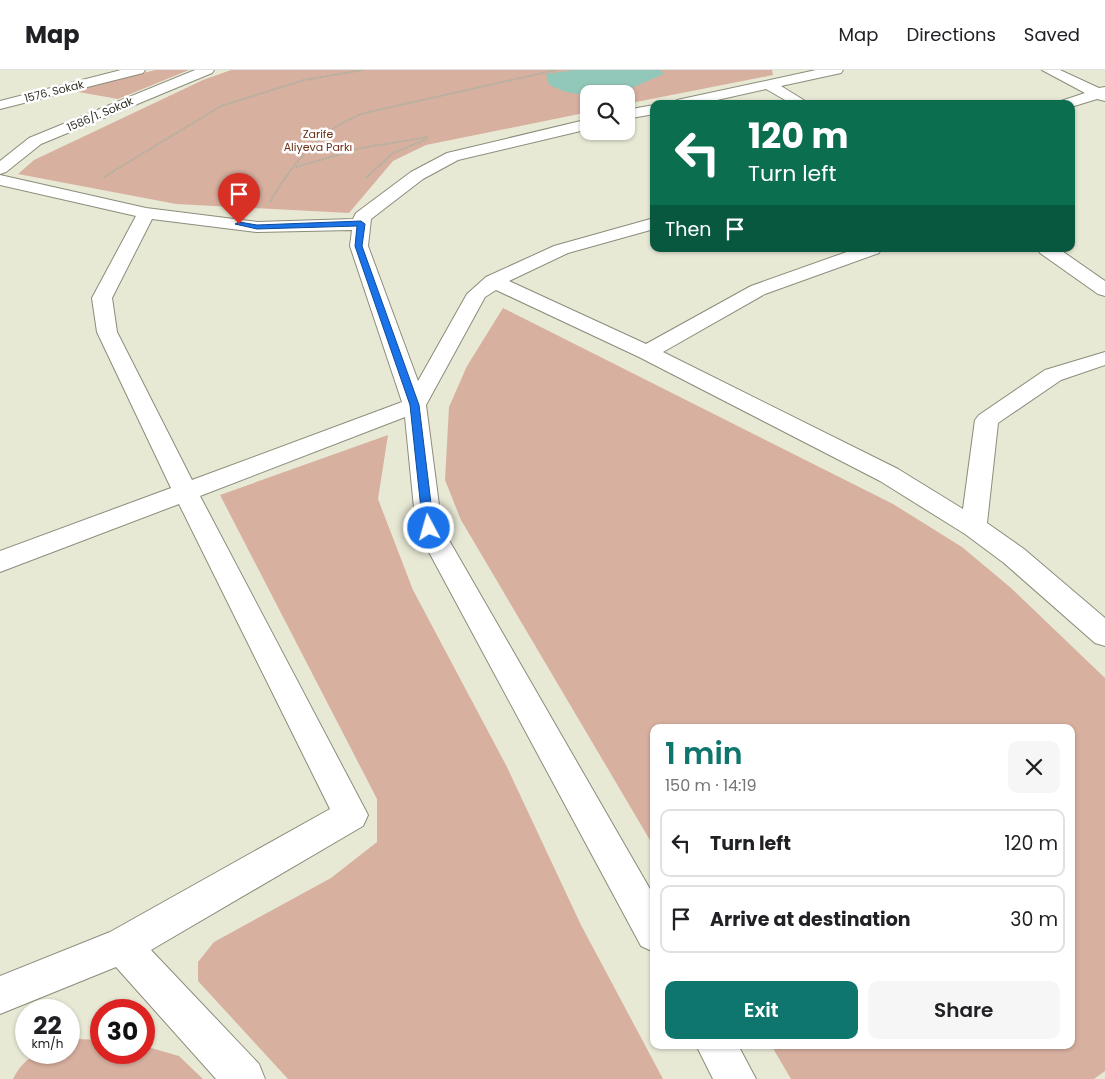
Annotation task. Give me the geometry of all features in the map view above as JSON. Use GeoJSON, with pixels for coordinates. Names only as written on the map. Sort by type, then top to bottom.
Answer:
{"type":"FeatureCollection","features":[{"type":"Feature","properties":{"kind":"street","name":"1576. Sokak"},"geometry":{"type":"LineString","coordinates":[[0,105],[138,70]]}},
{"type":"Feature","properties":{"kind":"street","name":"1586/1. Sokak"},"geometry":{"type":"LineString","coordinates":[[0,169],[35,141],[207,70]]}},
{"type":"Feature","properties":{"kind":"street"},"geometry":{"type":"LineString","coordinates":[[696,100],[767,84],[793,74],[836,70]]}},
{"type":"Feature","properties":{"kind":"street"},"geometry":{"type":"LineString","coordinates":[[1049,70],[1103,94]]}},
{"type":"Feature","properties":{"kind":"street"},"geometry":{"type":"LineString","coordinates":[[767,84],[796,100]]}},
{"type":"Feature","properties":{"kind":"street"},"geometry":{"type":"LineString","coordinates":[[1075,102],[1103,94]]}},
{"type":"Feature","properties":{"kind":"street"},"geometry":{"type":"LineString","coordinates":[[635,113],[650,110]]}},
{"type":"Feature","properties":{"kind":"street"},"geometry":{"type":"LineString","coordinates":[[580,126],[453,156],[435,164],[403,185],[362,217],[359,246],[415,405],[429,528],[650,926]]}},
{"type":"Feature","properties":{"kind":"street"},"geometry":{"type":"LineString","coordinates":[[0,180],[146,213],[257,227],[361,224]]}},
{"type":"Feature","properties":{"kind":"street"},"geometry":{"type":"LineString","coordinates":[[0,995],[122,946],[351,815],[185,491],[108,332],[102,298],[146,213]]}},
{"type":"Feature","properties":{"kind":"street"},"geometry":{"type":"LineString","coordinates":[[0,562],[415,405],[476,294],[493,281],[539,256],[650,223]]}},
{"type":"Feature","properties":{"kind":"street"},"geometry":{"type":"LineString","coordinates":[[647,352],[758,290],[864,252]]}},
{"type":"Feature","properties":{"kind":"street"},"geometry":{"type":"LineString","coordinates":[[1051,252],[1105,290]]}},
{"type":"Feature","properties":{"kind":"street"},"geometry":{"type":"LineString","coordinates":[[493,281],[647,352],[889,475],[974,528],[1014,556],[1105,635]]}},
{"type":"Feature","properties":{"kind":"street"},"geometry":{"type":"LineString","coordinates":[[974,528],[986,420],[1054,375],[1105,358]]}},
{"type":"Feature","properties":{"kind":"street"},"geometry":{"type":"LineString","coordinates":[[122,946],[244,1079]]}},
{"type":"Feature","properties":{"kind":"street"},"geometry":{"type":"LineString","coordinates":[[718,1049],[735,1079]]}},
{"type":"Feature","properties":{"kind":"path"},"geometry":{"type":"LineString","coordinates":[[74,196],[157,142],[221,106],[304,80],[363,70]]}},
{"type":"Feature","properties":{"kind":"path"},"geometry":{"type":"LineString","coordinates":[[257,227],[275,192],[314,146],[338,125],[352,118],[488,84],[556,70]]}},
{"type":"Feature","properties":{"kind":"path"},"geometry":{"type":"LineString","coordinates":[[296,168],[320,158],[380,144],[436,137]]}},
{"type":"Feature","properties":{"kind":"green space"},"geometry":{"type":"Polygon","coordinates":[[[155,70],[189,70],[118,99],[73,91],[155,70]]]}},
{"type":"Feature","properties":{"kind":"green space","name":"Zarife Aliyeva Parkı"},"geometry":{"type":"Polygon","coordinates":[[[231,70],[772,70],[773,75],[635,102],[635,85],[580,85],[580,114],[426,145],[393,161],[349,213],[176,204],[18,174],[34,160],[203,80],[231,70]]]}},
{"type":"Feature","properties":{"kind":"green space"},"geometry":{"type":"Polygon","coordinates":[[[503,308],[893,504],[962,547],[1011,588],[1105,678],[1105,1071],[1094,1079],[791,1079],[773,1049],[1075,1049],[1075,724],[650,724],[650,840],[461,520],[445,480],[449,407],[467,366],[503,308]]]}},
{"type":"Feature","properties":{"kind":"green space"},"geometry":{"type":"Polygon","coordinates":[[[388,435],[378,499],[413,590],[507,767],[581,925],[663,1079],[288,1079],[198,981],[198,962],[214,942],[331,878],[377,842],[377,799],[220,495],[388,435]]]}},
{"type":"Feature","properties":{"kind":"green space"},"geometry":{"type":"Polygon","coordinates":[[[80,1039],[90,1040],[90,1064],[155,1064],[155,1049],[179,1056],[203,1079],[13,1079],[23,1064],[80,1064],[80,1039]]]}},
{"type":"Feature","properties":{"kind":"water"},"geometry":{"type":"Polygon","coordinates":[[[574,70],[660,70],[664,74],[635,87],[635,85],[580,85],[580,94],[566,92],[549,85],[546,74],[574,70]]]}},
{"type":"Feature","properties":{"kind":"route"},"geometry":{"type":"LineString","coordinates":[[239,224],[257,227],[361,224],[359,246],[415,405],[429,528]]}}]}
